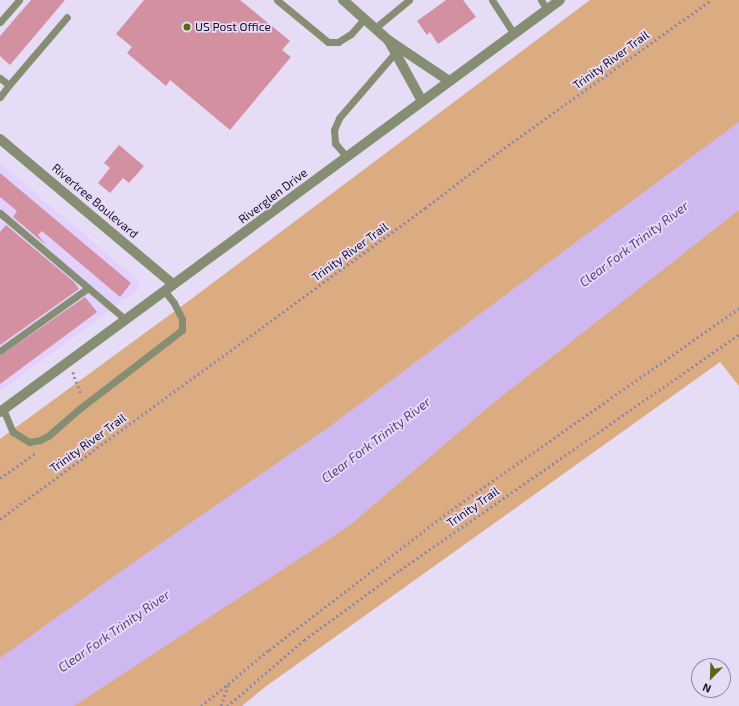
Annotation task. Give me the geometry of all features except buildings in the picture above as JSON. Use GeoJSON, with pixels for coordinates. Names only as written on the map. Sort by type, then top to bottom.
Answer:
{"type":"FeatureCollection","features":[{"type":"Feature","properties":{"kind":"street"},"geometry":{"type":"LineString","coordinates":[[343,0],[388,40],[449,81]]}},
{"type":"Feature","properties":{"kind":"street","name":"Riverglen Drive"},"geometry":{"type":"LineString","coordinates":[[1,410],[560,0]]}},
{"type":"Feature","properties":{"kind":"street"},"geometry":{"type":"LineString","coordinates":[[388,40],[422,101]]}},
{"type":"Feature","properties":{"kind":"street","name":"Rivertree Boulevard"},"geometry":{"type":"LineString","coordinates":[[0,139],[173,284]]}},
{"type":"Feature","properties":{"kind":"lane"},"geometry":{"type":"LineString","coordinates":[[0,22],[19,0]]}},
{"type":"Feature","properties":{"kind":"lane"},"geometry":{"type":"LineString","coordinates":[[277,0],[328,42],[338,42],[351,34],[364,19]]}},
{"type":"Feature","properties":{"kind":"lane"},"geometry":{"type":"LineString","coordinates":[[375,28],[409,0]]}},
{"type":"Feature","properties":{"kind":"lane"},"geometry":{"type":"LineString","coordinates":[[492,0],[514,34]]}},
{"type":"Feature","properties":{"kind":"lane"},"geometry":{"type":"LineString","coordinates":[[541,0],[547,10]]}},
{"type":"Feature","properties":{"kind":"lane"},"geometry":{"type":"LineString","coordinates":[[0,96],[67,17]]}},
{"type":"Feature","properties":{"kind":"lane"},"geometry":{"type":"LineString","coordinates":[[347,157],[335,143],[334,130],[339,118],[395,53]]}},
{"type":"Feature","properties":{"kind":"lane"},"geometry":{"type":"LineString","coordinates":[[0,78],[9,86]]}},
{"type":"Feature","properties":{"kind":"lane"},"geometry":{"type":"LineString","coordinates":[[0,214],[125,320]]}},
{"type":"Feature","properties":{"kind":"lane"},"geometry":{"type":"LineString","coordinates":[[0,351],[88,288]]}},
{"type":"Feature","properties":{"kind":"lane"},"geometry":{"type":"LineString","coordinates":[[1,410],[13,432],[30,442],[40,440],[48,436],[79,409],[182,330],[182,319],[174,303],[164,290]]}},
{"type":"Feature","properties":{"kind":"path","name":"Trinity River Trail"},"geometry":{"type":"LineString","coordinates":[[0,519],[425,208],[507,146],[711,0]]}},
{"type":"Feature","properties":{"kind":"path"},"geometry":{"type":"LineString","coordinates":[[201,706],[268,650],[451,510],[739,308]]}},
{"type":"Feature","properties":{"kind":"path","name":"Trinity Trail"},"geometry":{"type":"LineString","coordinates":[[227,706],[304,640],[400,570],[739,334]]}},
{"type":"Feature","properties":{"kind":"path"},"geometry":{"type":"LineString","coordinates":[[221,706],[228,683]]}},
{"type":"Feature","properties":{"kind":"shaded area"},"geometry":{"type":"Polygon","coordinates":[[[590,0],[739,0],[739,386],[720,362],[265,687],[242,706],[0,706],[0,439],[190,300],[590,0]]]}},
{"type":"Feature","properties":{"kind":"shaded area"},"geometry":{"type":"Polygon","coordinates":[[[0,163],[139,281],[139,289],[0,391],[0,163]]]}},
{"type":"Feature","properties":{"kind":"water","name":"Clear Fork Trinity River"},"geometry":{"type":"Polygon","coordinates":[[[739,122],[739,210],[492,404],[349,526],[74,706],[0,706],[0,658],[134,562],[329,427],[739,122]]]}},
{"type":"Feature","properties":{"kind":"place","name":"US Post Office"},"geometry":{"type":"Point","coordinates":[187,27]}}]}
